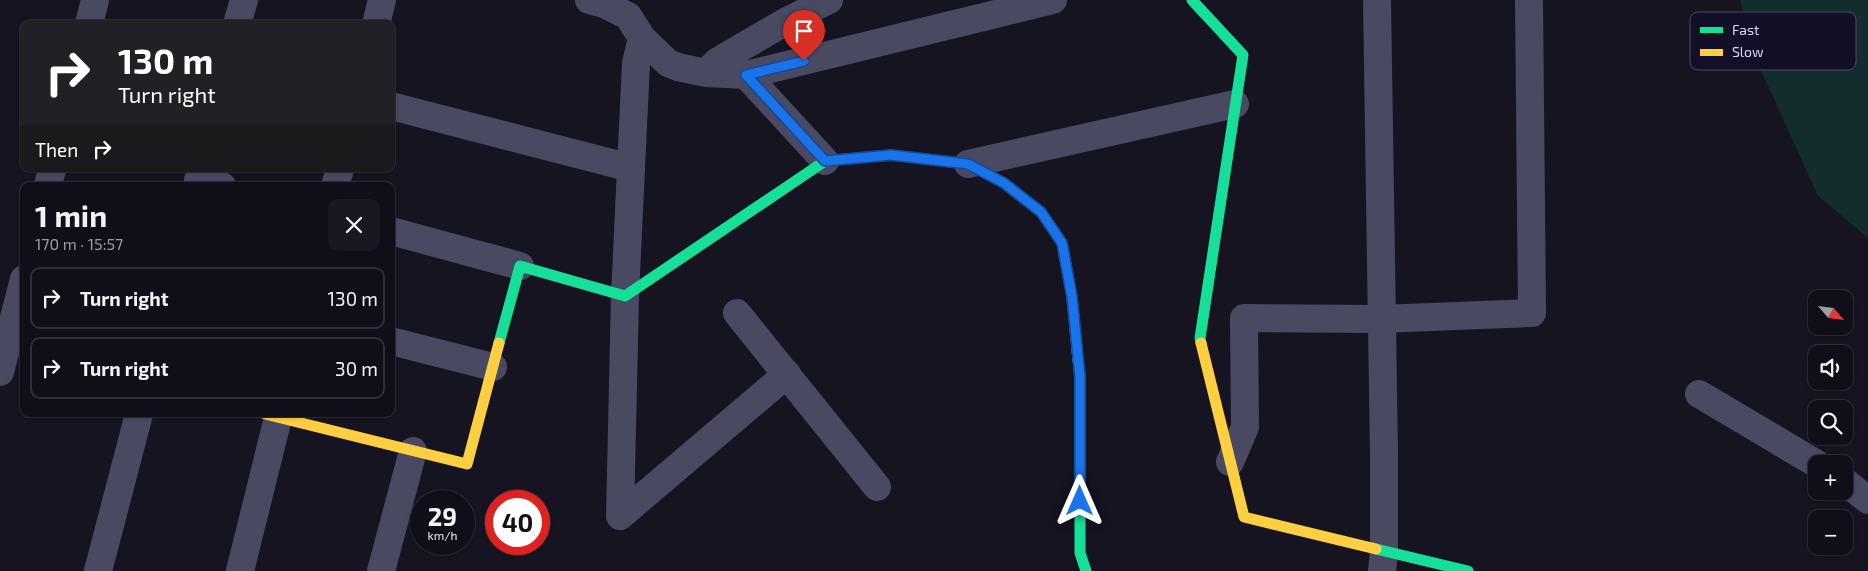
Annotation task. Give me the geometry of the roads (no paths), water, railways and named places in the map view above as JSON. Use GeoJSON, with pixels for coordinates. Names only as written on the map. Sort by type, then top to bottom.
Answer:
{"type":"FeatureCollection","features":[{"type":"Feature","properties":{"kind":"street"},"geometry":{"type":"LineString","coordinates":[[90,20],[96,0]]}},
{"type":"Feature","properties":{"kind":"street"},"geometry":{"type":"LineString","coordinates":[[239,20],[244,0]]}},
{"type":"Feature","properties":{"kind":"street"},"geometry":{"type":"LineString","coordinates":[[377,20],[382,0]]}},
{"type":"Feature","properties":{"kind":"street"},"geometry":{"type":"LineString","coordinates":[[589,0],[604,4],[628,16],[642,38],[668,63],[706,73],[746,75],[1053,0]]}},
{"type":"Feature","properties":{"kind":"street"},"geometry":{"type":"LineString","coordinates":[[706,73],[718,61],[785,22],[829,0]]}},
{"type":"Feature","properties":{"kind":"street"},"geometry":{"type":"LineString","coordinates":[[1192,0],[1242,55],[1200,338],[1244,517],[1383,561],[1468,571]]}},
{"type":"Feature","properties":{"kind":"street"},"geometry":{"type":"LineString","coordinates":[[1377,0],[1383,561]]}},
{"type":"Feature","properties":{"kind":"street"},"geometry":{"type":"LineString","coordinates":[[1230,462],[1245,427],[1244,318],[1380,319],[1532,313],[1529,0]]}},
{"type":"Feature","properties":{"kind":"street"},"geometry":{"type":"LineString","coordinates":[[642,38],[636,63],[625,296],[620,516],[787,374]]}},
{"type":"Feature","properties":{"kind":"street"},"geometry":{"type":"LineString","coordinates":[[746,75],[825,161]]}},
{"type":"Feature","properties":{"kind":"street"},"geometry":{"type":"LineString","coordinates":[[395,232],[625,296],[825,161],[891,155],[968,164],[1235,104]]}},
{"type":"Feature","properties":{"kind":"street"},"geometry":{"type":"LineString","coordinates":[[395,107],[631,168]]}},
{"type":"Feature","properties":{"kind":"street"},"geometry":{"type":"LineString","coordinates":[[968,164],[1004,183],[1041,212],[1062,243],[1072,297],[1080,377],[1080,553],[1086,571]]}},
{"type":"Feature","properties":{"kind":"street"},"geometry":{"type":"LineString","coordinates":[[282,417],[467,464],[520,266]]}},
{"type":"Feature","properties":{"kind":"street"},"geometry":{"type":"LineString","coordinates":[[7,355],[20,297]]}},
{"type":"Feature","properties":{"kind":"street"},"geometry":{"type":"LineString","coordinates":[[737,313],[877,487]]}},
{"type":"Feature","properties":{"kind":"street"},"geometry":{"type":"LineString","coordinates":[[395,342],[493,367]]}},
{"type":"Feature","properties":{"kind":"street"},"geometry":{"type":"LineString","coordinates":[[1699,394],[1808,459]]}},
{"type":"Feature","properties":{"kind":"street"},"geometry":{"type":"LineString","coordinates":[[98,571],[138,417]]}},
{"type":"Feature","properties":{"kind":"street"},"geometry":{"type":"LineString","coordinates":[[240,571],[274,417]]}},
{"type":"Feature","properties":{"kind":"street"},"geometry":{"type":"LineString","coordinates":[[381,571],[413,451]]}},
{"type":"Feature","properties":{"kind":"street"},"geometry":{"type":"LineString","coordinates":[[1853,488],[1868,500]]}}]}
